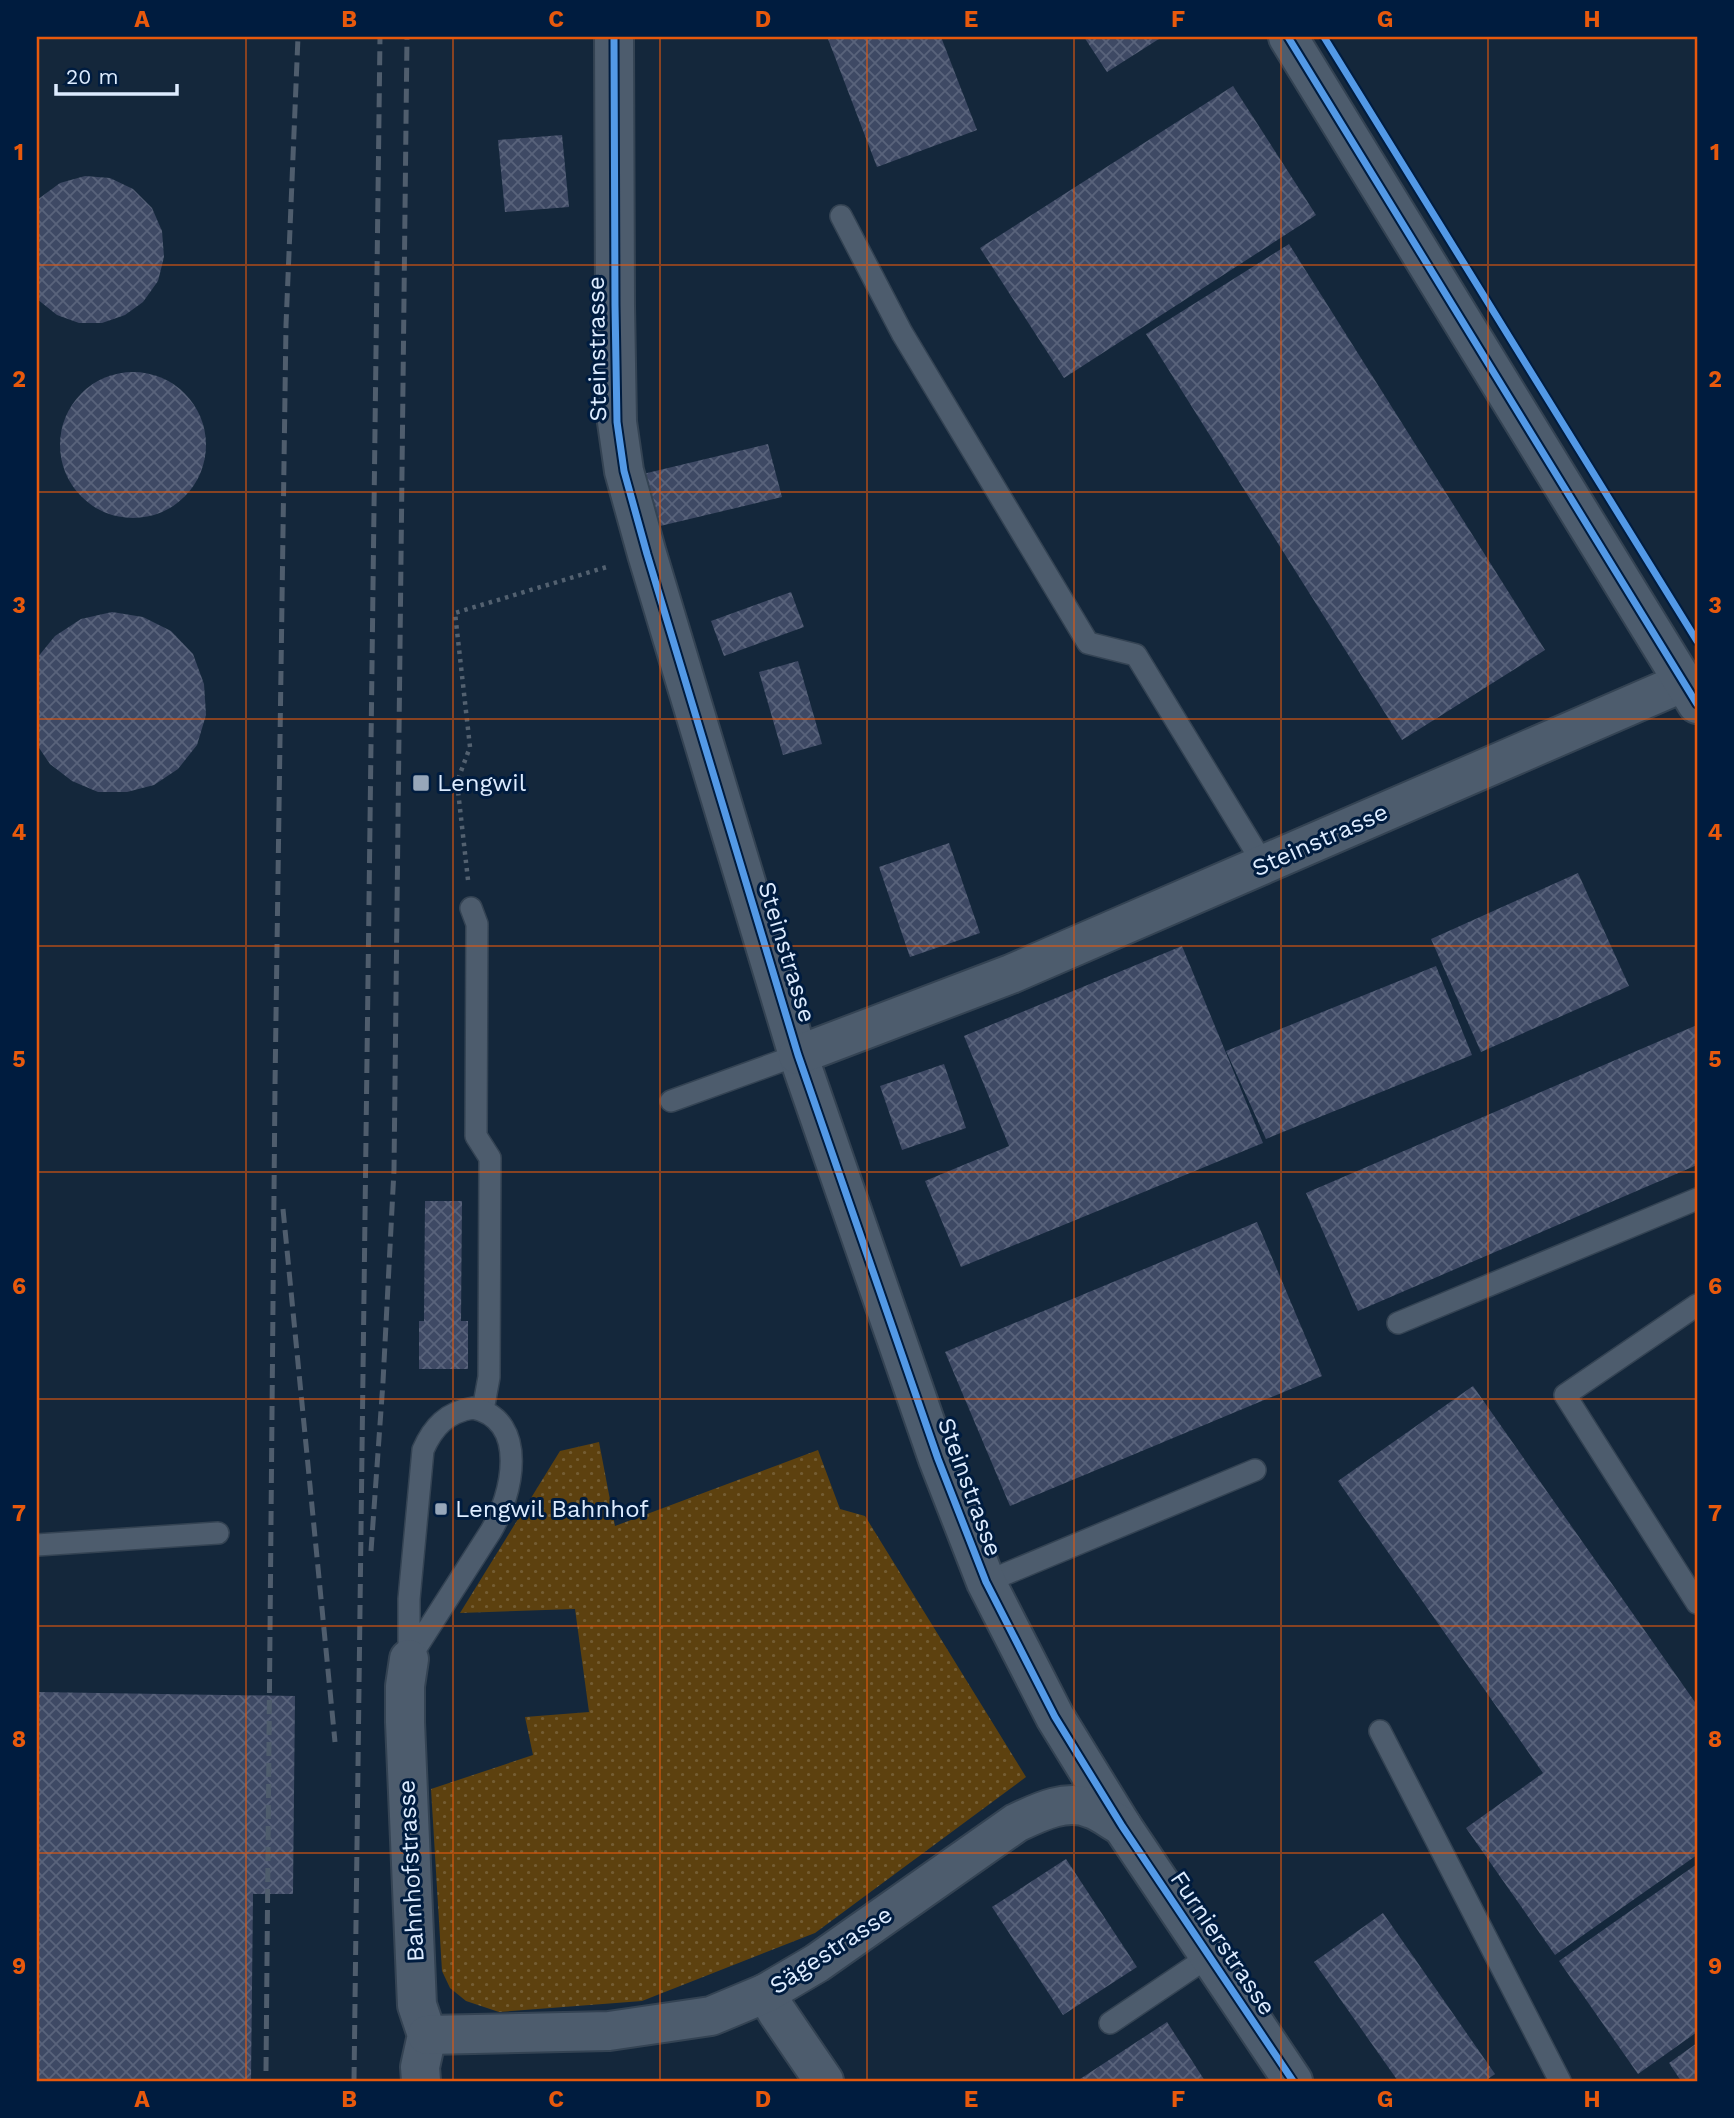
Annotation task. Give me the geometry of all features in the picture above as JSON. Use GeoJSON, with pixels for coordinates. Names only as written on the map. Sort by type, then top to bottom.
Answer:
{"type":"FeatureCollection","features":[{"type":"Feature","properties":{"kind":"street","name":"Steinstrasse"},"geometry":{"type":"LineString","coordinates":[[614,37],[617,422],[624,471],[651,567],[798,1055],[938,1458],[986,1582],[1055,1717],[1122,1826]]}},
{"type":"Feature","properties":{"kind":"street"},"geometry":{"type":"LineString","coordinates":[[1288,37],[1690,693]]}},
{"type":"Feature","properties":{"kind":"street","name":"Steinstrasse"},"geometry":{"type":"LineString","coordinates":[[798,1055],[1011,974],[1264,865],[1690,693]]}},
{"type":"Feature","properties":{"kind":"street","name":"Bahnhofstrasse"},"geometry":{"type":"LineString","coordinates":[[409,1658],[405,1686],[405,1722],[417,2005],[427,2035],[420,2067],[421,2081]]}},
{"type":"Feature","properties":{"kind":"street","name":"Sägestrasse"},"geometry":{"type":"LineString","coordinates":[[427,2035],[609,2031],[711,2016],[766,1993],[817,1963],[1016,1823],[1044,1809],[1068,1805],[1091,1808],[1122,1826]]}},
{"type":"Feature","properties":{"kind":"street","name":"Furnierstrasse"},"geometry":{"type":"LineString","coordinates":[[1122,1826],[1293,2081]]}},
{"type":"Feature","properties":{"kind":"street"},"geometry":{"type":"LineString","coordinates":[[766,1993],[824,2081]]}},
{"type":"Feature","properties":{"kind":"lane"},"geometry":{"type":"LineString","coordinates":[[841,215],[902,334],[1088,643],[1136,655],[1264,865]]}},
{"type":"Feature","properties":{"kind":"lane"},"geometry":{"type":"LineString","coordinates":[[471,908],[477,924],[476,1136],[490,1158],[489,1377],[483,1410]]}},
{"type":"Feature","properties":{"kind":"lane"},"geometry":{"type":"LineString","coordinates":[[671,1101],[798,1055]]}},
{"type":"Feature","properties":{"kind":"lane"},"geometry":{"type":"LineString","coordinates":[[1398,1323],[1697,1199]]}},
{"type":"Feature","properties":{"kind":"lane"},"geometry":{"type":"LineString","coordinates":[[1697,1305],[1565,1395],[1697,1603]]}},
{"type":"Feature","properties":{"kind":"lane"},"geometry":{"type":"LineString","coordinates":[[473,1408],[483,1410],[503,1428],[509,1441],[512,1455],[509,1492],[491,1531],[409,1658],[408,1599],[423,1450],[429,1435],[450,1414],[473,1408]]}},
{"type":"Feature","properties":{"kind":"lane"},"geometry":{"type":"LineString","coordinates":[[986,1582],[1255,1471]]}},
{"type":"Feature","properties":{"kind":"lane"},"geometry":{"type":"LineString","coordinates":[[37,1545],[218,1533]]}},
{"type":"Feature","properties":{"kind":"lane"},"geometry":{"type":"LineString","coordinates":[[1380,1731],[1560,2081]]}},
{"type":"Feature","properties":{"kind":"lane"},"geometry":{"type":"LineString","coordinates":[[1110,2023],[1208,1957]]}},
{"type":"Feature","properties":{"kind":"path"},"geometry":{"type":"LineString","coordinates":[[471,908],[457,782],[470,747],[455,613],[608,566]]}},
{"type":"Feature","properties":{"kind":"shaded area"},"geometry":{"type":"Polygon","coordinates":[[[599,1442],[615,1526],[818,1450],[840,1509],[865,1516],[1026,1777],[815,1933],[642,2001],[499,2012],[466,2001],[450,1988],[442,1971],[431,1789],[533,1755],[525,1717],[589,1712],[575,1609],[460,1613],[560,1451],[599,1442]]]}},
{"type":"Feature","properties":{"kind":"building"},"geometry":{"type":"Polygon","coordinates":[[[941,37],[977,130],[877,167],[828,39],[941,37]]]}},
{"type":"Feature","properties":{"kind":"building"},"geometry":{"type":"Polygon","coordinates":[[[1084,37],[1162,37],[1107,72],[1084,37]]]}},
{"type":"Feature","properties":{"kind":"building"},"geometry":{"type":"Polygon","coordinates":[[[1233,86],[1316,215],[1064,378],[980,248],[1233,86]]]}},
{"type":"Feature","properties":{"kind":"building"},"geometry":{"type":"Polygon","coordinates":[[[562,135],[569,207],[505,212],[498,140],[562,135]]]}},
{"type":"Feature","properties":{"kind":"building"},"geometry":{"type":"Polygon","coordinates":[[[85,176],[110,178],[133,189],[152,208],[162,231],[164,257],[158,281],[143,302],[125,315],[102,323],[79,323],[57,315],[37,299],[37,200],[60,183],[85,176]]]}},
{"type":"Feature","properties":{"kind":"building"},"geometry":{"type":"Polygon","coordinates":[[[1289,244],[1545,650],[1402,740],[1146,334],[1289,244]]]}},
{"type":"Feature","properties":{"kind":"building"},"geometry":{"type":"Polygon","coordinates":[[[133,372],[161,377],[185,393],[201,417],[206,445],[201,473],[185,497],[161,513],[133,518],[105,513],[81,497],[65,473],[60,445],[65,417],[81,393],[105,377],[133,372]]]}},
{"type":"Feature","properties":{"kind":"building"},"geometry":{"type":"Polygon","coordinates":[[[768,444],[782,497],[656,527],[643,474],[768,444]]]}},
{"type":"Feature","properties":{"kind":"building"},"geometry":{"type":"Polygon","coordinates":[[[791,592],[804,627],[724,656],[711,621],[791,592]]]}},
{"type":"Feature","properties":{"kind":"building"},"geometry":{"type":"Polygon","coordinates":[[[112,612],[143,617],[171,631],[193,654],[204,684],[206,715],[197,745],[178,769],[154,785],[127,792],[98,792],[72,781],[50,764],[37,745],[37,658],[55,636],[81,619],[112,612]]]}},
{"type":"Feature","properties":{"kind":"building"},"geometry":{"type":"Polygon","coordinates":[[[798,661],[822,744],[783,755],[759,672],[798,661]]]}},
{"type":"Feature","properties":{"kind":"building"},"geometry":{"type":"Polygon","coordinates":[[[949,843],[980,933],[910,957],[879,867],[949,843]]]}},
{"type":"Feature","properties":{"kind":"building"},"geometry":{"type":"Polygon","coordinates":[[[1578,873],[1629,986],[1481,1052],[1431,939],[1578,873]]]}},
{"type":"Feature","properties":{"kind":"building"},"geometry":{"type":"Polygon","coordinates":[[[1182,946],[1263,1143],[961,1267],[925,1181],[1009,1146],[964,1036],[1182,946]]]}},
{"type":"Feature","properties":{"kind":"building"},"geometry":{"type":"Polygon","coordinates":[[[1436,966],[1472,1055],[1266,1139],[1226,1051],[1436,966]]]}},
{"type":"Feature","properties":{"kind":"building"},"geometry":{"type":"Polygon","coordinates":[[[1697,1025],[1697,1165],[1358,1311],[1306,1193],[1697,1025]]]}},
{"type":"Feature","properties":{"kind":"building"},"geometry":{"type":"Polygon","coordinates":[[[944,1064],[966,1128],[902,1150],[880,1086],[944,1064]]]}},
{"type":"Feature","properties":{"kind":"building"},"geometry":{"type":"Polygon","coordinates":[[[425,1201],[462,1201],[461,1321],[468,1321],[468,1369],[419,1369],[419,1321],[424,1321],[425,1201]]]}},
{"type":"Feature","properties":{"kind":"building"},"geometry":{"type":"Polygon","coordinates":[[[1257,1222],[1322,1376],[1010,1506],[945,1352],[1257,1222]]]}},
{"type":"Feature","properties":{"kind":"building"},"geometry":{"type":"Polygon","coordinates":[[[1473,1386],[1697,1705],[1697,1855],[1555,1955],[1466,1828],[1543,1773],[1338,1481],[1473,1386]]]}},
{"type":"Feature","properties":{"kind":"building"},"geometry":{"type":"Polygon","coordinates":[[[37,1692],[295,1696],[293,1894],[253,1894],[251,2081],[37,2081],[37,1692]]]}},
{"type":"Feature","properties":{"kind":"building"},"geometry":{"type":"Polygon","coordinates":[[[1066,1859],[1137,1967],[1063,2015],[992,1907],[1066,1859]]]}},
{"type":"Feature","properties":{"kind":"building"},"geometry":{"type":"Polygon","coordinates":[[[1697,1864],[1697,2032],[1638,2074],[1559,1961],[1697,1864]]]}},
{"type":"Feature","properties":{"kind":"building"},"geometry":{"type":"Polygon","coordinates":[[[1383,1913],[1495,2074],[1485,2081],[1398,2081],[1314,1962],[1383,1913]]]}},
{"type":"Feature","properties":{"kind":"building"},"geometry":{"type":"Polygon","coordinates":[[[1167,2022],[1205,2081],[1077,2081],[1167,2022]]]}},
{"type":"Feature","properties":{"kind":"building"},"geometry":{"type":"Polygon","coordinates":[[[1697,2043],[1697,2081],[1681,2081],[1669,2063],[1697,2043]]]}},
{"type":"Feature","properties":{"kind":"railway"},"geometry":{"type":"LineString","coordinates":[[266,2071],[275,1085],[286,325],[298,37]]}},
{"type":"Feature","properties":{"kind":"railway"},"geometry":{"type":"LineString","coordinates":[[354,2081],[380,37]]}},
{"type":"Feature","properties":{"kind":"railway"},"geometry":{"type":"LineString","coordinates":[[371,1551],[394,1170],[407,37]]}},
{"type":"Feature","properties":{"kind":"railway"},"geometry":{"type":"LineString","coordinates":[[283,1209],[335,1742]]}},
{"type":"Feature","properties":{"kind":"cycle path"},"geometry":{"type":"LineString","coordinates":[[614,37],[617,422],[624,471],[798,1055],[938,1459],[986,1582],[1055,1717],[1122,1826],[1293,2081]]}},
{"type":"Feature","properties":{"kind":"cycle path"},"geometry":{"type":"LineString","coordinates":[[1288,37],[1697,704]]}},
{"type":"Feature","properties":{"kind":"cycle path"},"geometry":{"type":"LineString","coordinates":[[1324,37],[1697,641]]}},
{"type":"Feature","properties":{"kind":"place","name":"Lengwil"},"geometry":{"type":"Point","coordinates":[421,783]}},
{"type":"Feature","properties":{"kind":"place","name":"Lengwil Bahnhof"},"geometry":{"type":"Point","coordinates":[441,1509]}}]}
